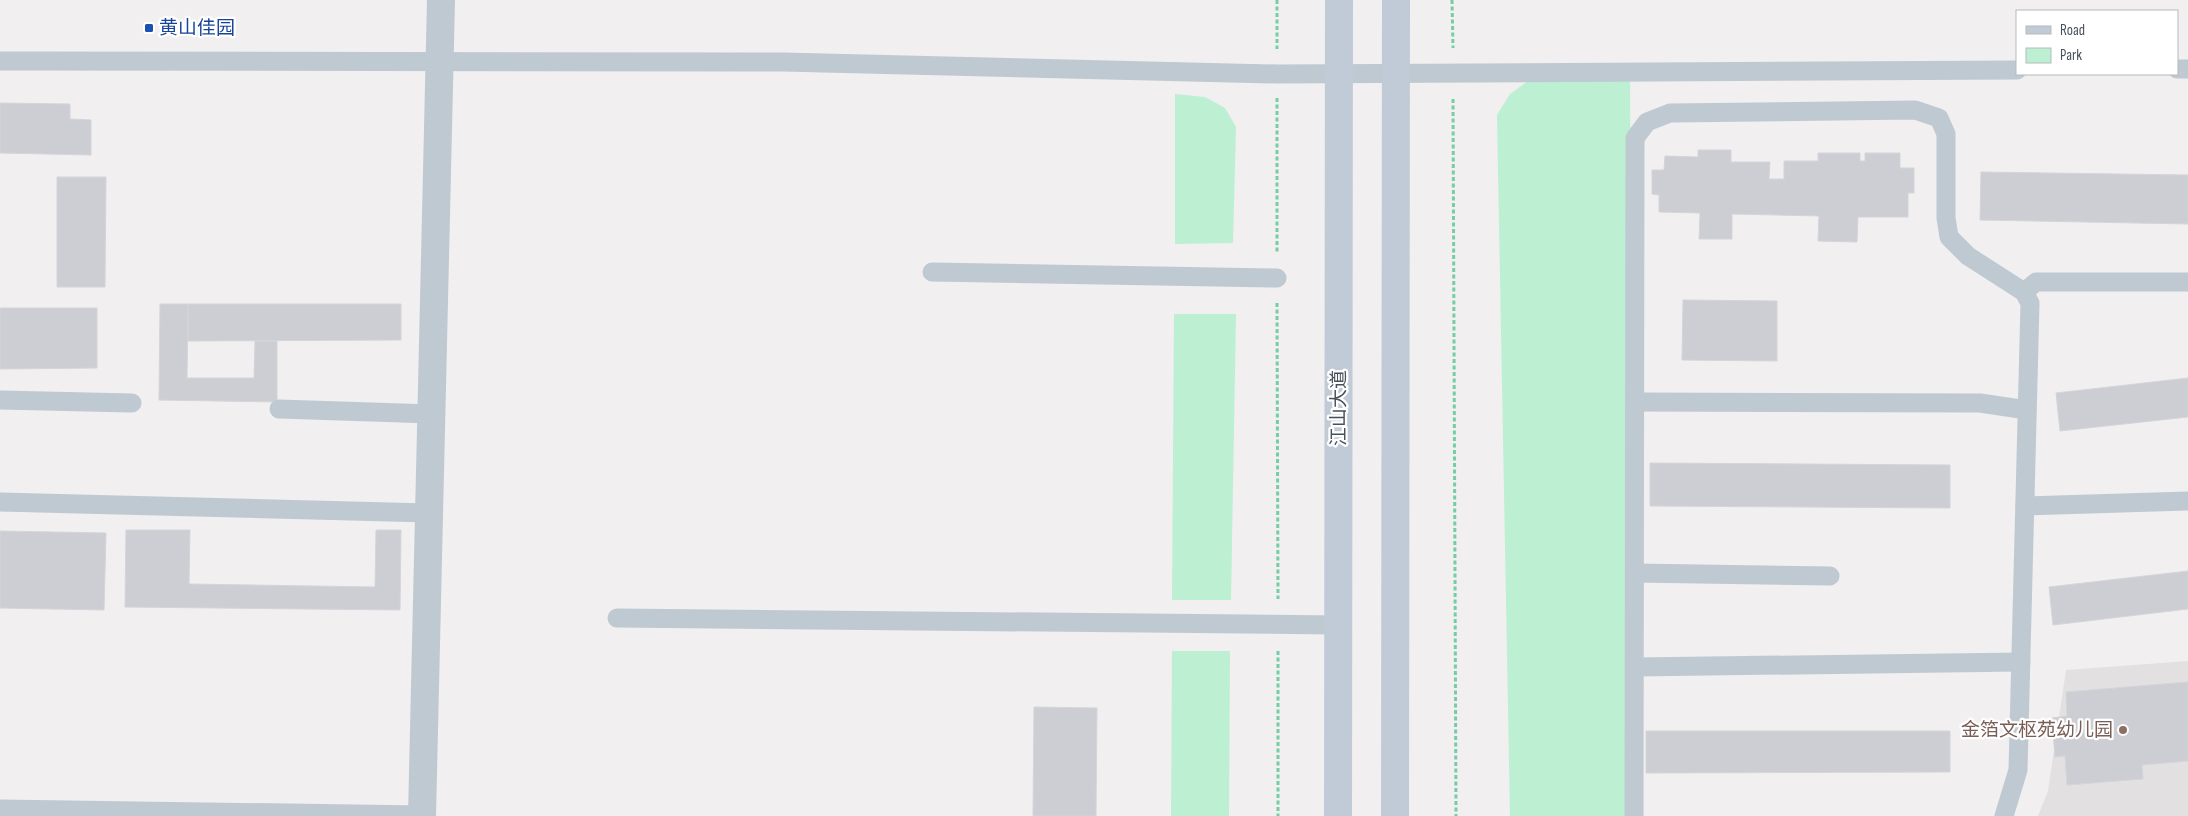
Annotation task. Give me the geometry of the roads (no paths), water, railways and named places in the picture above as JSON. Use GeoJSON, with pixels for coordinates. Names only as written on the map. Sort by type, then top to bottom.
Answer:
{"type":"FeatureCollection","features":[{"type":"Feature","properties":{"kind":"main road","name":"江山大道"},"geometry":{"type":"LineString","coordinates":[[1338,816],[1339,0]]}},
{"type":"Feature","properties":{"kind":"main road"},"geometry":{"type":"LineString","coordinates":[[1395,816],[1396,0]]}},
{"type":"Feature","properties":{"kind":"street"},"geometry":{"type":"LineString","coordinates":[[422,816],[441,0]]}},
{"type":"Feature","properties":{"kind":"lane"},"geometry":{"type":"LineString","coordinates":[[0,61],[783,62],[1277,74],[2016,70]]}},
{"type":"Feature","properties":{"kind":"lane"},"geometry":{"type":"LineString","coordinates":[[1634,816],[1635,138],[1646,122],[1670,113],[1915,110],[1939,118],[1946,134],[1946,218],[1949,237],[1968,256],[2024,292],[2030,303],[2018,770],[2004,816]]}},
{"type":"Feature","properties":{"kind":"lane"},"geometry":{"type":"LineString","coordinates":[[932,272],[1277,278]]}},
{"type":"Feature","properties":{"kind":"lane"},"geometry":{"type":"LineString","coordinates":[[2024,292],[2036,282],[2188,282]]}},
{"type":"Feature","properties":{"kind":"lane"},"geometry":{"type":"LineString","coordinates":[[0,400],[132,403]]}},
{"type":"Feature","properties":{"kind":"lane"},"geometry":{"type":"LineString","coordinates":[[1636,402],[1980,403],[2027,410]]}},
{"type":"Feature","properties":{"kind":"lane"},"geometry":{"type":"LineString","coordinates":[[279,409],[432,414]]}},
{"type":"Feature","properties":{"kind":"lane"},"geometry":{"type":"LineString","coordinates":[[2025,506],[2188,501]]}},
{"type":"Feature","properties":{"kind":"lane"},"geometry":{"type":"LineString","coordinates":[[0,502],[430,513]]}},
{"type":"Feature","properties":{"kind":"lane"},"geometry":{"type":"LineString","coordinates":[[1635,573],[1830,576]]}},
{"type":"Feature","properties":{"kind":"lane"},"geometry":{"type":"LineString","coordinates":[[617,618],[1338,625]]}},
{"type":"Feature","properties":{"kind":"lane"},"geometry":{"type":"LineString","coordinates":[[1635,667],[2021,662]]}},
{"type":"Feature","properties":{"kind":"lane"},"geometry":{"type":"LineString","coordinates":[[0,809],[422,816]]}},
{"type":"Feature","properties":{"kind":"place","name":"黄山佳园"},"geometry":{"type":"Point","coordinates":[149,28]}},
{"type":"Feature","properties":{"kind":"place","name":"金箔文枢苑幼儿园"},"geometry":{"type":"Point","coordinates":[2123,730]}}]}
